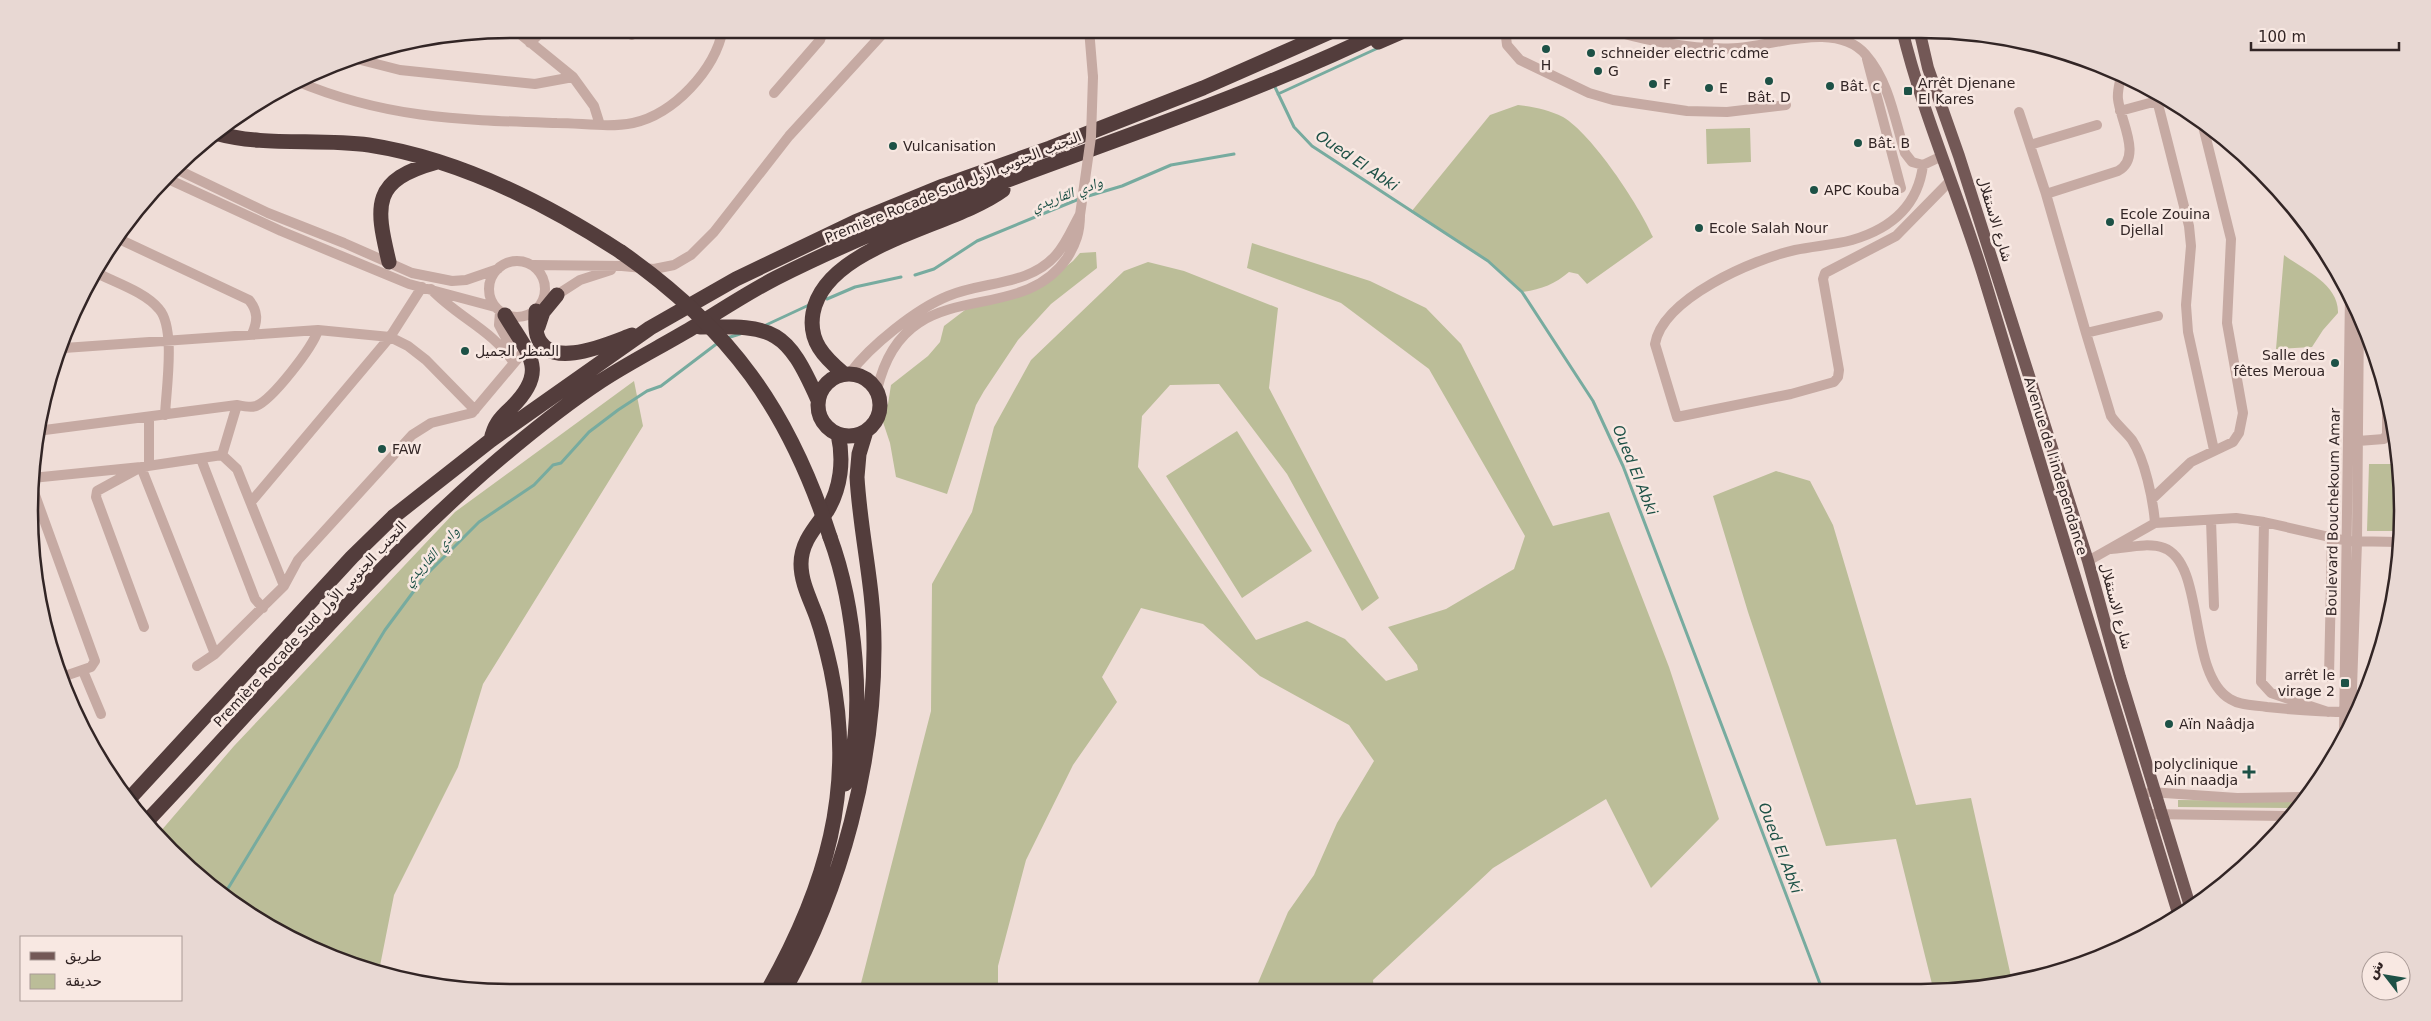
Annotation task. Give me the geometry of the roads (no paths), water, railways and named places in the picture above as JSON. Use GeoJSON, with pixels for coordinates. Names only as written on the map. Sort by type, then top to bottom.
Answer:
{"type":"FeatureCollection","features":[{"type":"Feature","properties":{"kind":"highway","name":"Première Rocade Sud التجنب الجنوبي الأول"},"geometry":{"type":"LineString","coordinates":[[133,795],[352,557],[393,517],[491,440],[650,328],[736,278],[856,222],[943,186],[1050,148],[1203,88],[1317,38]]}},
{"type":"Feature","properties":{"kind":"highway","name":"Première Rocade Sud التجنب الجنوبي الأول"},"geometry":{"type":"LineString","coordinates":[[151,817],[363,588],[453,500],[546,421],[594,386],[744,295],[826,255],[946,204],[1171,122],[1368,38]]}},
{"type":"Feature","properties":{"kind":"highway"},"geometry":{"type":"LineString","coordinates":[[1225,98],[1268,88],[1329,65],[1388,38]]}},
{"type":"Feature","properties":{"kind":"highway"},"geometry":{"type":"LineString","coordinates":[[224,135],[260,141],[368,145],[437,162],[477,176],[532,200],[622,259],[658,278],[692,307],[724,340],[752,375],[777,412],[799,452],[816,494],[844,583],[854,654],[856,702],[851,766],[854,807]]}},
{"type":"Feature","properties":{"kind":"highway"},"geometry":{"type":"LineString","coordinates":[[389,262],[380,221],[380,203],[384,193],[403,174],[437,162]]}},
{"type":"Feature","properties":{"kind":"highway"},"geometry":{"type":"LineString","coordinates":[[694,327],[753,328],[778,338],[798,358],[818,400],[820,419],[829,429],[838,434],[855,436],[866,431],[875,422],[880,410],[877,390],[868,380],[847,373],[822,355],[814,338],[813,310],[825,286],[844,268],[865,254],[983,202],[1022,176]]}},
{"type":"Feature","properties":{"kind":"highway"},"geometry":{"type":"LineString","coordinates":[[537,333],[543,312],[557,295]]}},
{"type":"Feature","properties":{"kind":"highway"},"geometry":{"type":"LineString","coordinates":[[538,309],[537,333],[542,343],[550,350],[566,353],[587,350],[650,328]]}},
{"type":"Feature","properties":{"kind":"highway"},"geometry":{"type":"LineString","coordinates":[[491,440],[496,424],[524,396],[531,385],[533,365],[526,350],[500,311]]}},
{"type":"Feature","properties":{"kind":"highway"},"geometry":{"type":"LineString","coordinates":[[818,400],[826,382],[847,373]]}},
{"type":"Feature","properties":{"kind":"highway"},"geometry":{"type":"LineString","coordinates":[[788,984],[825,905],[836,873],[864,764],[872,708],[874,651],[857,477],[859,454],[866,431]]}},
{"type":"Feature","properties":{"kind":"highway"},"geometry":{"type":"LineString","coordinates":[[838,434],[841,462],[836,491],[827,510],[806,541],[801,564],[803,580],[825,642],[836,694],[841,746],[838,804]]}},
{"type":"Feature","properties":{"kind":"highway"},"geometry":{"type":"LineString","coordinates":[[771,984],[811,900],[823,868],[838,804],[851,766]]}},
{"type":"Feature","properties":{"kind":"main road","name":"Avenue de l'independance"},"geometry":{"type":"LineString","coordinates":[[1904,38],[1917,88],[1984,278],[2026,422],[2176,908]]}},
{"type":"Feature","properties":{"kind":"main road","name":"شارع الاستقلال"},"geometry":{"type":"LineString","coordinates":[[1921,38],[1928,68],[1959,156],[2088,561],[2120,677],[2188,900]]}},
{"type":"Feature","properties":{"kind":"street"},"geometry":{"type":"LineString","coordinates":[[524,38],[573,77],[594,106],[600,125]]}},
{"type":"Feature","properties":{"kind":"street"},"geometry":{"type":"LineString","coordinates":[[530,43],[535,38]]}},
{"type":"Feature","properties":{"kind":"street"},"geometry":{"type":"LineString","coordinates":[[304,85],[326,94],[364,104],[438,118],[600,125],[633,123],[658,113],[678,99],[712,61],[719,38]]}},
{"type":"Feature","properties":{"kind":"street"},"geometry":{"type":"LineString","coordinates":[[774,94],[821,38]]}},
{"type":"Feature","properties":{"kind":"street"},"geometry":{"type":"LineString","coordinates":[[181,171],[268,213],[412,273],[452,281],[466,280],[515,261],[533,266],[622,259],[654,269],[664,268],[683,260],[699,248],[789,136],[879,38]]}},
{"type":"Feature","properties":{"kind":"street"},"geometry":{"type":"LineString","coordinates":[[877,390],[881,373],[890,352],[908,333],[928,318],[951,308],[1024,291],[1051,276],[1064,263],[1080,231],[1080,215],[1092,137],[1093,77],[1089,38]]}},
{"type":"Feature","properties":{"kind":"street"},"geometry":{"type":"LineString","coordinates":[[1506,38],[1507,45],[1520,60],[1589,93],[1613,100],[1687,111],[1727,112],[1786,105]]}},
{"type":"Feature","properties":{"kind":"street"},"geometry":{"type":"LineString","coordinates":[[1637,38],[1707,48],[1737,49],[1807,38]]}},
{"type":"Feature","properties":{"kind":"street"},"geometry":{"type":"LineString","coordinates":[[1707,48],[1709,38]]}},
{"type":"Feature","properties":{"kind":"street"},"geometry":{"type":"LineString","coordinates":[[1836,38],[1841,39],[1865,53],[1883,83],[1904,153],[1912,162],[1923,165],[1942,156]]}},
{"type":"Feature","properties":{"kind":"street"},"geometry":{"type":"LineString","coordinates":[[1865,53],[1901,188]]}},
{"type":"Feature","properties":{"kind":"street"},"geometry":{"type":"LineString","coordinates":[[365,61],[400,70],[535,84],[573,77]]}},
{"type":"Feature","properties":{"kind":"street"},"geometry":{"type":"LineString","coordinates":[[2046,194],[2125,167],[2129,161],[2130,152],[2120,111],[2118,93],[2120,82]]}},
{"type":"Feature","properties":{"kind":"street"},"geometry":{"type":"LineString","coordinates":[[2120,111],[2156,100]]}},
{"type":"Feature","properties":{"kind":"street"},"geometry":{"type":"LineString","coordinates":[[2157,101],[2189,226],[2191,246],[2186,305],[2188,332],[2214,450]]}},
{"type":"Feature","properties":{"kind":"street"},"geometry":{"type":"LineString","coordinates":[[2019,112],[2046,194],[2111,416],[2131,439],[2139,453],[2152,499],[2155,523]]}},
{"type":"Feature","properties":{"kind":"street"},"geometry":{"type":"LineString","coordinates":[[2030,145],[2096,125]]}},
{"type":"Feature","properties":{"kind":"street"},"geometry":{"type":"LineString","coordinates":[[2152,499],[2191,462],[2233,442],[2239,433],[2243,413],[2227,323],[2231,239],[2205,133]]}},
{"type":"Feature","properties":{"kind":"street"},"geometry":{"type":"LineString","coordinates":[[1923,165],[1918,190],[1910,204],[1897,217],[1878,230],[1852,240],[1794,250],[1761,261],[1709,286],[1680,304],[1656,336],[1655,344],[1677,417],[1791,394],[1834,382],[1838,377],[1839,370],[1823,279],[1825,273],[1896,236],[1950,180]]}},
{"type":"Feature","properties":{"kind":"street"},"geometry":{"type":"LineString","coordinates":[[172,181],[281,231],[427,288],[518,318],[538,309],[580,280],[622,259]]}},
{"type":"Feature","properties":{"kind":"street"},"geometry":{"type":"LineString","coordinates":[[847,373],[911,317],[935,302],[962,291],[1016,279],[1044,266],[1061,250],[1080,215]]}},
{"type":"Feature","properties":{"kind":"street"},"geometry":{"type":"LineString","coordinates":[[122,241],[249,300],[256,315],[256,325],[252,334]]}},
{"type":"Feature","properties":{"kind":"street"},"geometry":{"type":"LineString","coordinates":[[533,266],[540,272],[546,289],[538,309]]}},
{"type":"Feature","properties":{"kind":"street"},"geometry":{"type":"LineString","coordinates":[[498,269],[490,284],[491,300],[500,311],[499,325],[509,344],[512,359]]}},
{"type":"Feature","properties":{"kind":"street"},"geometry":{"type":"LineString","coordinates":[[100,275],[148,300],[159,308],[164,316],[168,340],[165,415]]}},
{"type":"Feature","properties":{"kind":"street"},"geometry":{"type":"LineString","coordinates":[[251,502],[390,337],[427,288]]}},
{"type":"Feature","properties":{"kind":"street"},"geometry":{"type":"LineString","coordinates":[[427,288],[487,332],[512,359]]}},
{"type":"Feature","properties":{"kind":"street","name":"Boulevard Bouchekoum Amar"},"geometry":{"type":"LineString","coordinates":[[2350,313],[2352,541]]}},
{"type":"Feature","properties":{"kind":"street"},"geometry":{"type":"LineString","coordinates":[[2086,333],[2158,316]]}},
{"type":"Feature","properties":{"kind":"street"},"geometry":{"type":"LineString","coordinates":[[45,430],[237,406],[256,407],[267,399],[311,347],[318,330]]}},
{"type":"Feature","properties":{"kind":"street"},"geometry":{"type":"LineString","coordinates":[[67,348],[318,330],[390,337],[422,356],[475,410]]}},
{"type":"Feature","properties":{"kind":"street"},"geometry":{"type":"LineString","coordinates":[[2350,708],[2352,541],[2358,441],[2359,334]]}},
{"type":"Feature","properties":{"kind":"street"},"geometry":{"type":"LineString","coordinates":[[196,666],[215,654],[284,586],[298,560],[412,435],[431,423],[464,416],[475,410],[512,359],[526,350]]}},
{"type":"Feature","properties":{"kind":"street"},"geometry":{"type":"LineString","coordinates":[[222,455],[237,406]]}},
{"type":"Feature","properties":{"kind":"street"},"geometry":{"type":"LineString","coordinates":[[149,417],[145,466],[215,654]]}},
{"type":"Feature","properties":{"kind":"street"},"geometry":{"type":"LineString","coordinates":[[2358,441],[2384,439],[2387,435]]}},
{"type":"Feature","properties":{"kind":"street"},"geometry":{"type":"LineString","coordinates":[[39,477],[145,466],[222,455],[232,462],[237,470],[284,586]]}},
{"type":"Feature","properties":{"kind":"street"},"geometry":{"type":"LineString","coordinates":[[202,459],[254,599],[263,608]]}},
{"type":"Feature","properties":{"kind":"street"},"geometry":{"type":"LineString","coordinates":[[144,626],[96,497],[97,491],[145,466]]}},
{"type":"Feature","properties":{"kind":"street"},"geometry":{"type":"LineString","coordinates":[[38,504],[95,660],[91,667],[68,675]]}},
{"type":"Feature","properties":{"kind":"street"},"geometry":{"type":"LineString","coordinates":[[2088,561],[2155,523],[2236,518],[2264,522],[2352,541],[2392,542]]}},
{"type":"Feature","properties":{"kind":"street"},"geometry":{"type":"LineString","coordinates":[[2211,520],[2214,606]]}},
{"type":"Feature","properties":{"kind":"street"},"geometry":{"type":"LineString","coordinates":[[2264,522],[2261,682],[2271,693],[2328,712]]}},
{"type":"Feature","properties":{"kind":"street"},"geometry":{"type":"LineString","coordinates":[[2329,677],[2332,537]]}},
{"type":"Feature","properties":{"kind":"street"},"geometry":{"type":"LineString","coordinates":[[2110,549],[2150,546],[2164,548],[2174,554],[2187,578],[2208,670],[2218,690],[2231,700],[2249,705],[2298,711],[2348,713]]}},
{"type":"Feature","properties":{"kind":"street"},"geometry":{"type":"LineString","coordinates":[[82,671],[100,714]]}},
{"type":"Feature","properties":{"kind":"street"},"geometry":{"type":"LineString","coordinates":[[2141,792],[2237,798],[2297,797]]}},
{"type":"Feature","properties":{"kind":"street"},"geometry":{"type":"LineString","coordinates":[[2147,814],[2281,816]]}},
{"type":"Feature","properties":{"kind":"waterway"},"geometry":{"type":"LineString","coordinates":[[1278,94],[1378,48]]}},
{"type":"Feature","properties":{"kind":"waterway","name":"Oued El Abki"},"geometry":{"type":"LineString","coordinates":[[1274,85],[1294,127],[1312,146],[1488,261],[1522,292],[1593,401],[1623,466],[1820,984]]}},
{"type":"Feature","properties":{"kind":"waterway","name":"وادي القاريدي"},"geometry":{"type":"LineString","coordinates":[[1085,197],[1122,186],[1171,165],[1234,154]]}},
{"type":"Feature","properties":{"kind":"waterway","name":"وادي القاريدي"},"geometry":{"type":"LineString","coordinates":[[915,275],[934,269],[977,241],[1079,199]]}},
{"type":"Feature","properties":{"kind":"waterway","name":"وادي القاريدي"},"geometry":{"type":"LineString","coordinates":[[827,299],[855,287],[901,277]]}},
{"type":"Feature","properties":{"kind":"waterway","name":"وادي القاريدي"},"geometry":{"type":"LineString","coordinates":[[766,325],[809,305]]}},
{"type":"Feature","properties":{"kind":"waterway","name":"وادي القاريدي"},"geometry":{"type":"LineString","coordinates":[[727,338],[740,334]]}},
{"type":"Feature","properties":{"kind":"waterway","name":"وادي القاريدي"},"geometry":{"type":"LineString","coordinates":[[227,889],[385,630],[425,576],[479,522],[534,485],[553,465],[561,463],[589,432],[647,391],[661,386],[719,342]]}},
{"type":"Feature","properties":{"kind":"place","name":"H"},"geometry":{"type":"Point","coordinates":[1546,49]}},
{"type":"Feature","properties":{"kind":"place","name":"schneider electric cdme"},"geometry":{"type":"Point","coordinates":[1591,53]}},
{"type":"Feature","properties":{"kind":"place","name":"G"},"geometry":{"type":"Point","coordinates":[1598,71]}},
{"type":"Feature","properties":{"kind":"place","name":"Bât. D"},"geometry":{"type":"Point","coordinates":[1769,81]}},
{"type":"Feature","properties":{"kind":"place","name":"F"},"geometry":{"type":"Point","coordinates":[1653,84]}},
{"type":"Feature","properties":{"kind":"place","name":"Bât. c"},"geometry":{"type":"Point","coordinates":[1830,86]}},
{"type":"Feature","properties":{"kind":"place","name":"E"},"geometry":{"type":"Point","coordinates":[1709,88]}},
{"type":"Feature","properties":{"kind":"place","name":"Arrêt Djenane El Kares"},"geometry":{"type":"Point","coordinates":[1908,91]}},
{"type":"Feature","properties":{"kind":"place","name":"Bât. B"},"geometry":{"type":"Point","coordinates":[1858,143]}},
{"type":"Feature","properties":{"kind":"place","name":"Vulcanisation"},"geometry":{"type":"Point","coordinates":[893,146]}},
{"type":"Feature","properties":{"kind":"place","name":"APC Kouba"},"geometry":{"type":"Point","coordinates":[1814,190]}},
{"type":"Feature","properties":{"kind":"place","name":"Ecole Zouina Djellal"},"geometry":{"type":"Point","coordinates":[2110,222]}},
{"type":"Feature","properties":{"kind":"place","name":"Ecole Salah Nour"},"geometry":{"type":"Point","coordinates":[1699,228]}},
{"type":"Feature","properties":{"kind":"place","name":"المنظر الجميل"},"geometry":{"type":"Point","coordinates":[465,351]}},
{"type":"Feature","properties":{"kind":"place","name":"Salle des fêtes Meroua"},"geometry":{"type":"Point","coordinates":[2335,363]}},
{"type":"Feature","properties":{"kind":"place","name":"FAW"},"geometry":{"type":"Point","coordinates":[382,449]}},
{"type":"Feature","properties":{"kind":"place","name":"arrêt le virage 2"},"geometry":{"type":"Point","coordinates":[2345,683]}},
{"type":"Feature","properties":{"kind":"place","name":"Aïn Naâdja"},"geometry":{"type":"Point","coordinates":[2169,724]}},
{"type":"Feature","properties":{"kind":"place","name":"polyclinique Ain naadja"},"geometry":{"type":"Point","coordinates":[2249,772]}}]}
